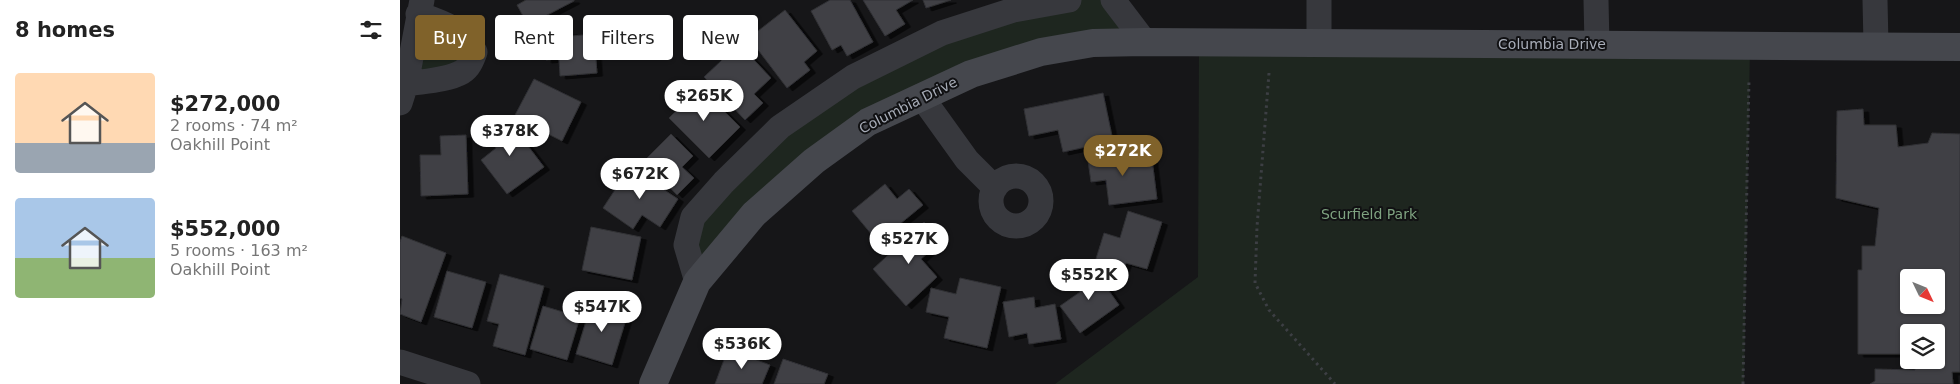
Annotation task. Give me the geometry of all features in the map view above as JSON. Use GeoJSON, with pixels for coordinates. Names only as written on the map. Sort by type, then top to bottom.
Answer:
{"type":"FeatureCollection","features":[{"type":"Feature","properties":{"kind":"street"},"geometry":{"type":"LineString","coordinates":[[697,282],[686,245],[693,217],[724,182],[780,127],[853,77],[942,33],[1013,10],[1069,0]]}},
{"type":"Feature","properties":{"kind":"street"},"geometry":{"type":"LineString","coordinates":[[1113,0],[1145,42]]}},
{"type":"Feature","properties":{"kind":"street"},"geometry":{"type":"LineString","coordinates":[[1319,0],[1319,43]]}},
{"type":"Feature","properties":{"kind":"street"},"geometry":{"type":"LineString","coordinates":[[1596,0],[1597,45]]}},
{"type":"Feature","properties":{"kind":"street"},"geometry":{"type":"LineString","coordinates":[[1875,0],[1876,45]]}},
{"type":"Feature","properties":{"kind":"street"},"geometry":{"type":"LineString","coordinates":[[420,7],[470,41],[475,52],[470,64],[463,72],[403,93],[420,7]]}},
{"type":"Feature","properties":{"kind":"street","name":"Columbia Drive"},"geometry":{"type":"LineString","coordinates":[[653,384],[697,282],[754,214],[814,160],[868,122],[921,96],[971,74],[1041,52],[1094,44],[1145,42],[1960,47]]}},
{"type":"Feature","properties":{"kind":"street"},"geometry":{"type":"LineString","coordinates":[[921,96],[967,160],[995,188]]}},
{"type":"Feature","properties":{"kind":"street"},"geometry":{"type":"LineString","coordinates":[[400,362],[468,384]]}},
{"type":"Feature","properties":{"kind":"path"},"geometry":{"type":"LineString","coordinates":[[1269,73],[1256,227],[1255,283],[1268,310],[1335,384]]}},
{"type":"Feature","properties":{"kind":"path"},"geometry":{"type":"LineString","coordinates":[[1743,384],[1749,79]]}},
{"type":"Feature","properties":{"kind":"green space"},"geometry":{"type":"Polygon","coordinates":[[[1069,0],[1113,0],[1145,42],[1093,43],[868,122],[697,282],[693,217],[853,77],[1069,0]]]}},
{"type":"Feature","properties":{"kind":"green space"},"geometry":{"type":"Polygon","coordinates":[[[415,32],[415,60],[467,60],[470,64],[406,84],[415,32]]]}},
{"type":"Feature","properties":{"kind":"green space","name":"Scurfield Park"},"geometry":{"type":"Polygon","coordinates":[[[1199,43],[1750,46],[1744,384],[1055,384],[1198,277],[1199,43]]]}},
{"type":"Feature","properties":{"kind":"building"},"geometry":{"type":"Polygon","coordinates":[[[526,0],[574,0],[547,15],[522,15],[517,5],[526,0]]]}},
{"type":"Feature","properties":{"kind":"building"},"geometry":{"type":"Polygon","coordinates":[[[830,0],[850,0],[873,42],[847,56],[841,45],[832,50],[811,11],[830,0]]]}},
{"type":"Feature","properties":{"kind":"building"},"geometry":{"type":"Polygon","coordinates":[[[863,0],[913,0],[896,10],[905,24],[885,36],[863,0]]]}},
{"type":"Feature","properties":{"kind":"building"},"geometry":{"type":"Polygon","coordinates":[[[923,0],[951,0],[926,8],[923,0]]]}},
{"type":"Feature","properties":{"kind":"building"},"geometry":{"type":"Polygon","coordinates":[[[785,10],[817,51],[804,62],[810,70],[787,88],[758,50],[758,31],[785,10]]]}},
{"type":"Feature","properties":{"kind":"building"},"geometry":{"type":"Polygon","coordinates":[[[583,35],[583,60],[596,60],[597,73],[560,76],[559,60],[573,60],[573,36],[583,35]]]}},
{"type":"Feature","properties":{"kind":"building"},"geometry":{"type":"Polygon","coordinates":[[[722,60],[754,60],[771,78],[754,94],[763,103],[745,120],[704,77],[722,60]]]}},
{"type":"Feature","properties":{"kind":"building"},"geometry":{"type":"Polygon","coordinates":[[[534,79],[581,102],[562,141],[514,117],[534,79]]]}},
{"type":"Feature","properties":{"kind":"building"},"geometry":{"type":"Polygon","coordinates":[[[700,87],[740,127],[709,158],[669,118],[700,87]]]}},
{"type":"Feature","properties":{"kind":"building"},"geometry":{"type":"Polygon","coordinates":[[[1103,93],[1113,141],[1063,152],[1058,130],[1029,136],[1024,109],[1103,93]]]}},
{"type":"Feature","properties":{"kind":"building"},"geometry":{"type":"Polygon","coordinates":[[[1863,109],[1864,125],[1896,125],[1898,147],[1928,143],[1932,133],[1960,134],[1960,372],[1952,372],[1953,384],[1870,384],[1875,381],[1875,369],[1945,369],[1945,324],[1900,324],[1900,354],[1858,354],[1858,270],[1862,270],[1862,246],[1875,246],[1879,208],[1836,198],[1837,111],[1863,109]]]}},
{"type":"Feature","properties":{"kind":"building"},"geometry":{"type":"Polygon","coordinates":[[[506,117],[544,167],[507,194],[481,160],[496,148],[485,133],[506,117]]]}},
{"type":"Feature","properties":{"kind":"building"},"geometry":{"type":"Polygon","coordinates":[[[671,134],[693,156],[682,167],[694,178],[677,195],[644,161],[671,134]]]}},
{"type":"Feature","properties":{"kind":"building"},"geometry":{"type":"Polygon","coordinates":[[[466,135],[468,194],[421,196],[420,155],[441,155],[440,136],[466,135]]]}},
{"type":"Feature","properties":{"kind":"building"},"geometry":{"type":"Polygon","coordinates":[[[1127,149],[1128,162],[1152,159],[1157,199],[1109,205],[1106,180],[1091,182],[1087,154],[1127,149]]]}},
{"type":"Feature","properties":{"kind":"building"},"geometry":{"type":"Polygon","coordinates":[[[630,167],[678,199],[660,227],[642,215],[633,229],[603,208],[630,167]]]}},
{"type":"Feature","properties":{"kind":"building"},"geometry":{"type":"Polygon","coordinates":[[[885,184],[897,199],[909,189],[923,205],[878,242],[852,211],[885,184]]]}},
{"type":"Feature","properties":{"kind":"building"},"geometry":{"type":"Polygon","coordinates":[[[1128,211],[1162,222],[1147,269],[1126,263],[1123,271],[1095,262],[1104,233],[1120,238],[1128,211]]]}},
{"type":"Feature","properties":{"kind":"building"},"geometry":{"type":"Polygon","coordinates":[[[924,222],[941,241],[921,259],[937,277],[906,306],[873,269],[924,222]]]}},
{"type":"Feature","properties":{"kind":"building"},"geometry":{"type":"Polygon","coordinates":[[[591,227],[641,237],[632,280],[582,270],[591,227]]]}},
{"type":"Feature","properties":{"kind":"building"},"geometry":{"type":"Polygon","coordinates":[[[402,236],[446,253],[421,322],[400,314],[402,299],[400,298],[400,242],[402,236]]]}},
{"type":"Feature","properties":{"kind":"building"},"geometry":{"type":"Polygon","coordinates":[[[1092,267],[1119,305],[1080,333],[1060,306],[1080,292],[1072,281],[1092,267]]]}},
{"type":"Feature","properties":{"kind":"building"},"geometry":{"type":"Polygon","coordinates":[[[447,271],[486,282],[472,328],[434,317],[447,271]]]}},
{"type":"Feature","properties":{"kind":"building"},"geometry":{"type":"Polygon","coordinates":[[[500,274],[544,286],[525,355],[493,346],[499,324],[487,321],[500,274]]]}},
{"type":"Feature","properties":{"kind":"building"},"geometry":{"type":"Polygon","coordinates":[[[960,278],[1001,287],[987,348],[944,338],[949,317],[926,312],[931,288],[956,294],[960,278]]]}},
{"type":"Feature","properties":{"kind":"building"},"geometry":{"type":"Polygon","coordinates":[[[1034,297],[1035,308],[1055,304],[1061,339],[1029,344],[1027,333],[1009,337],[1003,302],[1034,297]]]}},
{"type":"Feature","properties":{"kind":"building"},"geometry":{"type":"Polygon","coordinates":[[[592,302],[628,313],[612,365],[576,354],[592,302]]]}},
{"type":"Feature","properties":{"kind":"building"},"geometry":{"type":"Polygon","coordinates":[[[543,306],[580,317],[567,360],[530,349],[543,306]]]}},
{"type":"Feature","properties":{"kind":"building"},"geometry":{"type":"Polygon","coordinates":[[[728,349],[770,365],[762,384],[715,384],[728,349]]]}},
{"type":"Feature","properties":{"kind":"building"},"geometry":{"type":"Polygon","coordinates":[[[783,359],[828,374],[824,384],[774,384],[783,359]]]}}]}
